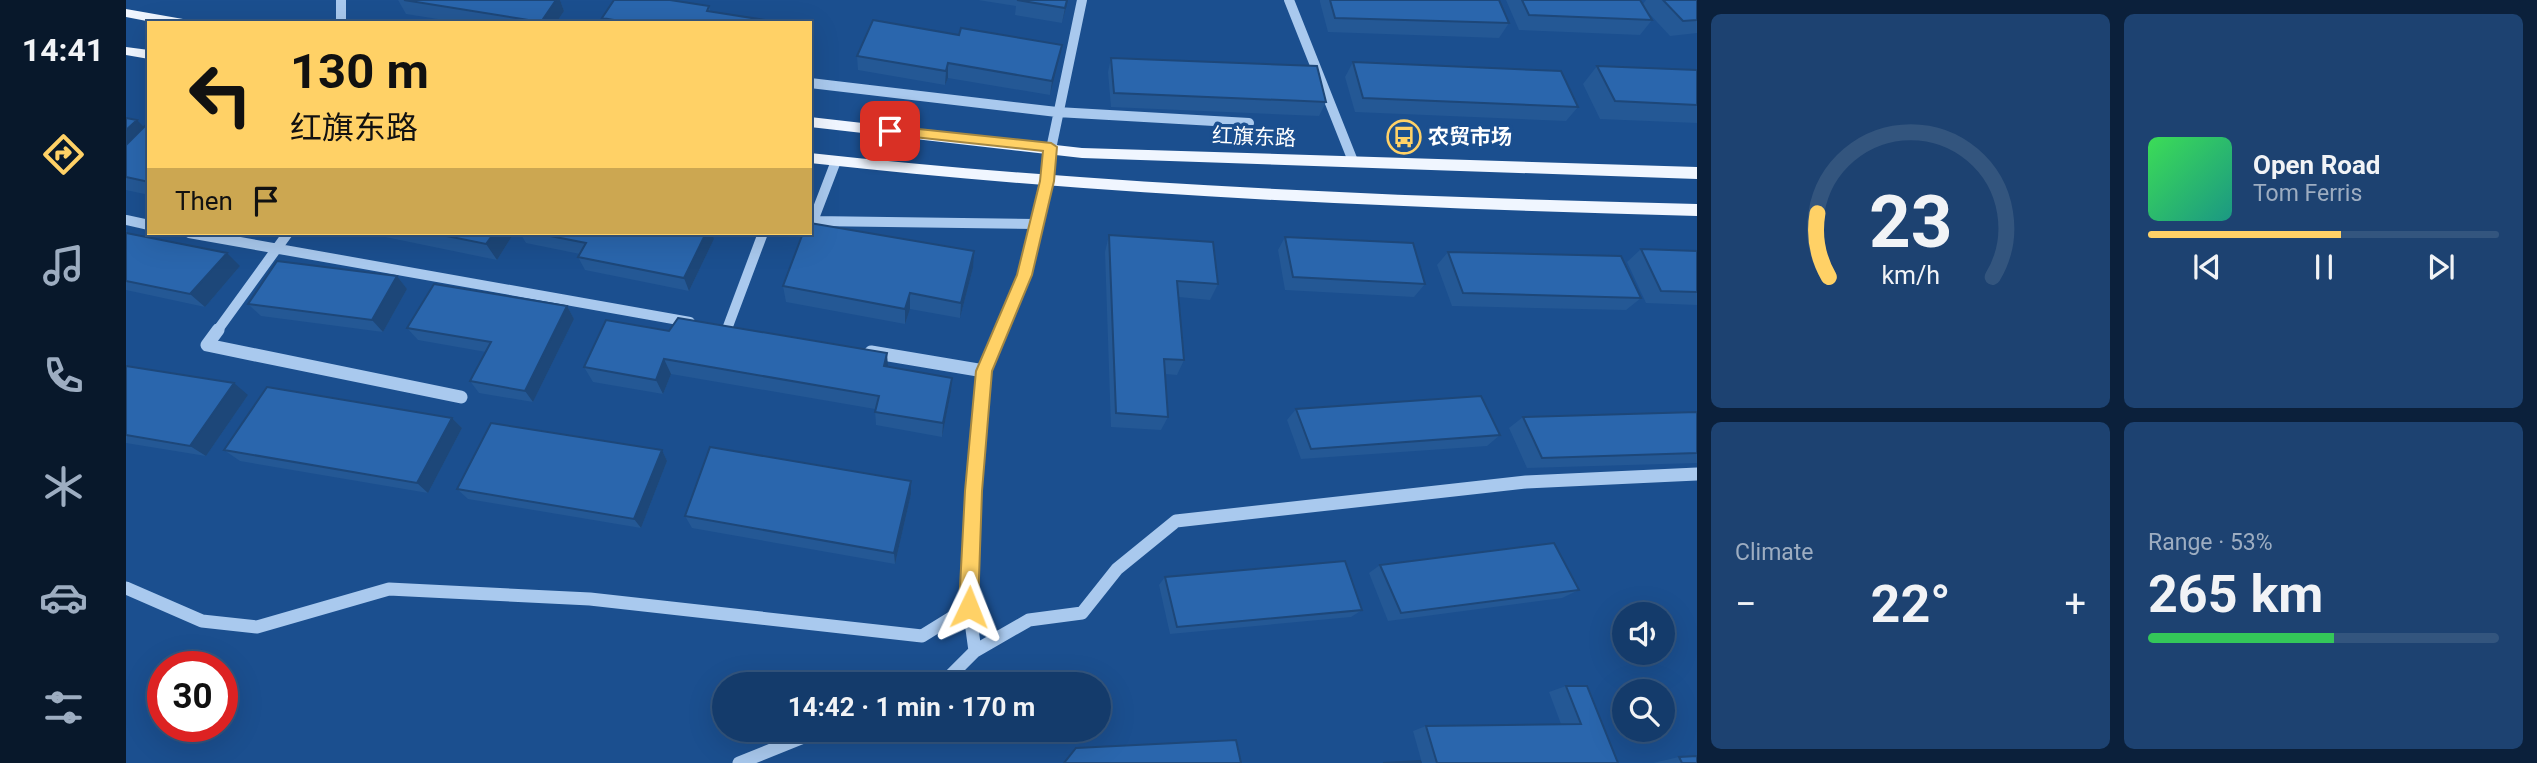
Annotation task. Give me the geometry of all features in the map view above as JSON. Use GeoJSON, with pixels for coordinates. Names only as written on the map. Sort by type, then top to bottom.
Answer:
{"type":"FeatureCollection","features":[{"type":"Feature","properties":{"kind":"main road"},"geometry":{"type":"LineString","coordinates":[[126,13],[172,21]]}},
{"type":"Feature","properties":{"kind":"main road"},"geometry":{"type":"LineString","coordinates":[[126,51],[147,55]]}},
{"type":"Feature","properties":{"kind":"main road","name":"红旗东路"},"geometry":{"type":"LineString","coordinates":[[812,122],[1051,147],[1083,153],[1697,173]]}},
{"type":"Feature","properties":{"kind":"main road"},"geometry":{"type":"LineString","coordinates":[[812,158],[1047,181],[1367,202],[1697,210]]}},
{"type":"Feature","properties":{"kind":"street"},"geometry":{"type":"LineString","coordinates":[[341,0],[343,21]]}},
{"type":"Feature","properties":{"kind":"street"},"geometry":{"type":"LineString","coordinates":[[975,651],[969,607],[973,491],[984,371],[1025,275],[1047,181],[1057,113],[1082,0]]}},
{"type":"Feature","properties":{"kind":"street"},"geometry":{"type":"LineString","coordinates":[[1289,0],[1353,161]]}},
{"type":"Feature","properties":{"kind":"street"},"geometry":{"type":"LineString","coordinates":[[812,83],[1057,113],[1249,124]]}},
{"type":"Feature","properties":{"kind":"street"},"geometry":{"type":"LineString","coordinates":[[836,161],[812,221],[1035,224]]}},
{"type":"Feature","properties":{"kind":"street"},"geometry":{"type":"LineString","coordinates":[[126,220],[147,225]]}},
{"type":"Feature","properties":{"kind":"street"},"geometry":{"type":"LineString","coordinates":[[199,235],[699,324]]}},
{"type":"Feature","properties":{"kind":"street"},"geometry":{"type":"LineString","coordinates":[[286,235],[207,345],[461,397]]}},
{"type":"Feature","properties":{"kind":"street"},"geometry":{"type":"LineString","coordinates":[[727,328],[762,235]]}},
{"type":"Feature","properties":{"kind":"street"},"geometry":{"type":"LineString","coordinates":[[713,326],[740,331]]}},
{"type":"Feature","properties":{"kind":"street"},"geometry":{"type":"LineString","coordinates":[[862,351],[984,371]]}},
{"type":"Feature","properties":{"kind":"street"},"geometry":{"type":"LineString","coordinates":[[954,672],[975,651],[1028,620],[1082,613],[1117,569],[1176,522],[1526,482],[1697,474]]}},
{"type":"Feature","properties":{"kind":"street"},"geometry":{"type":"LineString","coordinates":[[126,588],[202,621],[257,627],[389,589],[590,599],[922,636],[969,607]]}},
{"type":"Feature","properties":{"kind":"street"},"geometry":{"type":"LineString","coordinates":[[739,763],[791,742]]}},
{"type":"Feature","properties":{"kind":"building"},"geometry":{"type":"Polygon","coordinates":[[[404,0],[556,0],[542,21],[404,0]]]}},
{"type":"Feature","properties":{"kind":"building"},"geometry":{"type":"Polygon","coordinates":[[[614,0],[670,0],[709,6],[707,11],[771,21],[620,21],[602,18],[614,0]]]}},
{"type":"Feature","properties":{"kind":"building"},"geometry":{"type":"Polygon","coordinates":[[[1017,0],[1067,0],[1065,8],[1017,0]]]}},
{"type":"Feature","properties":{"kind":"building"},"geometry":{"type":"Polygon","coordinates":[[[1330,0],[1499,0],[1509,23],[1335,18],[1330,0]]]}},
{"type":"Feature","properties":{"kind":"building"},"geometry":{"type":"Polygon","coordinates":[[[1522,0],[1640,0],[1652,20],[1529,15],[1522,0]]]}},
{"type":"Feature","properties":{"kind":"building"},"geometry":{"type":"Polygon","coordinates":[[[1663,0],[1697,0],[1697,20],[1683,21],[1663,0]]]}},
{"type":"Feature","properties":{"kind":"building"},"geometry":{"type":"Polygon","coordinates":[[[873,20],[959,35],[961,28],[1062,45],[1052,81],[948,63],[946,71],[857,56],[873,20]]]}},
{"type":"Feature","properties":{"kind":"building"},"geometry":{"type":"Polygon","coordinates":[[[1111,58],[1317,66],[1326,102],[1114,93],[1111,58]]]}},
{"type":"Feature","properties":{"kind":"building"},"geometry":{"type":"Polygon","coordinates":[[[1353,62],[1561,71],[1578,107],[1363,98],[1353,62]]]}},
{"type":"Feature","properties":{"kind":"building"},"geometry":{"type":"Polygon","coordinates":[[[1597,66],[1697,70],[1697,105],[1615,101],[1597,66]]]}},
{"type":"Feature","properties":{"kind":"building"},"geometry":{"type":"Polygon","coordinates":[[[126,118],[137,120],[126,130],[126,118]]]}},
{"type":"Feature","properties":{"kind":"building"},"geometry":{"type":"Polygon","coordinates":[[[147,124],[147,182],[126,177],[126,145],[147,124]]]}},
{"type":"Feature","properties":{"kind":"building"},"geometry":{"type":"Polygon","coordinates":[[[812,223],[974,251],[961,303],[910,293],[905,309],[783,286],[802,235],[812,235],[812,223]]]}},
{"type":"Feature","properties":{"kind":"building"},"geometry":{"type":"Polygon","coordinates":[[[126,233],[227,253],[190,294],[126,281],[126,233]]]}},
{"type":"Feature","properties":{"kind":"building"},"geometry":{"type":"Polygon","coordinates":[[[442,235],[493,235],[486,244],[442,235]]]}},
{"type":"Feature","properties":{"kind":"building"},"geometry":{"type":"Polygon","coordinates":[[[545,235],[705,235],[684,278],[578,257],[586,243],[545,235]]]}},
{"type":"Feature","properties":{"kind":"building"},"geometry":{"type":"Polygon","coordinates":[[[1109,235],[1213,242],[1218,284],[1177,281],[1184,360],[1164,359],[1168,417],[1116,413],[1109,235]]]}},
{"type":"Feature","properties":{"kind":"building"},"geometry":{"type":"Polygon","coordinates":[[[1285,237],[1413,243],[1425,284],[1293,277],[1285,237]]]}},
{"type":"Feature","properties":{"kind":"building"},"geometry":{"type":"Polygon","coordinates":[[[1641,249],[1697,251],[1697,292],[1661,291],[1641,249]]]}},
{"type":"Feature","properties":{"kind":"building"},"geometry":{"type":"Polygon","coordinates":[[[1448,252],[1621,256],[1641,298],[1463,293],[1448,252]]]}},
{"type":"Feature","properties":{"kind":"building"},"geometry":{"type":"Polygon","coordinates":[[[277,261],[397,276],[372,320],[248,304],[277,261]]]}},
{"type":"Feature","properties":{"kind":"building"},"geometry":{"type":"Polygon","coordinates":[[[434,284],[567,306],[525,391],[470,381],[491,342],[407,328],[434,284]]]}},
{"type":"Feature","properties":{"kind":"building"},"geometry":{"type":"Polygon","coordinates":[[[678,318],[887,353],[884,366],[952,378],[943,423],[875,412],[879,396],[664,359],[656,380],[584,367],[606,320],[669,331],[678,318]]]}},
{"type":"Feature","properties":{"kind":"building"},"geometry":{"type":"Polygon","coordinates":[[[126,366],[234,383],[190,446],[126,435],[126,366]]]}},
{"type":"Feature","properties":{"kind":"building"},"geometry":{"type":"Polygon","coordinates":[[[267,387],[452,418],[417,483],[224,450],[267,387]]]}},
{"type":"Feature","properties":{"kind":"building"},"geometry":{"type":"Polygon","coordinates":[[[1481,396],[1500,435],[1311,449],[1296,409],[1481,396]]]}},
{"type":"Feature","properties":{"kind":"building"},"geometry":{"type":"Polygon","coordinates":[[[1697,412],[1697,453],[1542,458],[1523,417],[1697,412]]]}},
{"type":"Feature","properties":{"kind":"building"},"geometry":{"type":"Polygon","coordinates":[[[491,423],[662,450],[634,519],[457,489],[491,423]]]}},
{"type":"Feature","properties":{"kind":"building"},"geometry":{"type":"Polygon","coordinates":[[[710,447],[911,481],[894,553],[685,516],[710,447]]]}},
{"type":"Feature","properties":{"kind":"building"},"geometry":{"type":"Polygon","coordinates":[[[1554,543],[1579,590],[1401,613],[1380,565],[1554,543]]]}},
{"type":"Feature","properties":{"kind":"building"},"geometry":{"type":"Polygon","coordinates":[[[1345,561],[1362,610],[1177,627],[1165,577],[1345,561]]]}},
{"type":"Feature","properties":{"kind":"building"},"geometry":{"type":"Polygon","coordinates":[[[1566,686],[1587,686],[1618,763],[1437,763],[1426,726],[1581,724],[1566,686]]]}},
{"type":"Feature","properties":{"kind":"building"},"geometry":{"type":"Polygon","coordinates":[[[1236,740],[1241,763],[1064,763],[1076,748],[1236,740]]]}},
{"type":"Feature","properties":{"kind":"building"},"geometry":{"type":"Polygon","coordinates":[[[1697,756],[1697,763],[1682,763],[1679,757],[1697,756]]]}},
{"type":"Feature","properties":{"kind":"building"},"geometry":{"type":"Polygon","coordinates":[[[1420,761],[1421,763],[1383,763],[1420,761]]]}},
{"type":"Feature","properties":{"kind":"place","name":"农贸市场"},"geometry":{"type":"Point","coordinates":[1404,137]}},
{"type":"Feature","properties":{"kind":"route"},"geometry":{"type":"LineString","coordinates":[[890,131],[1051,147],[1047,181],[1025,275],[984,371],[973,491],[969,607]]}}]}
